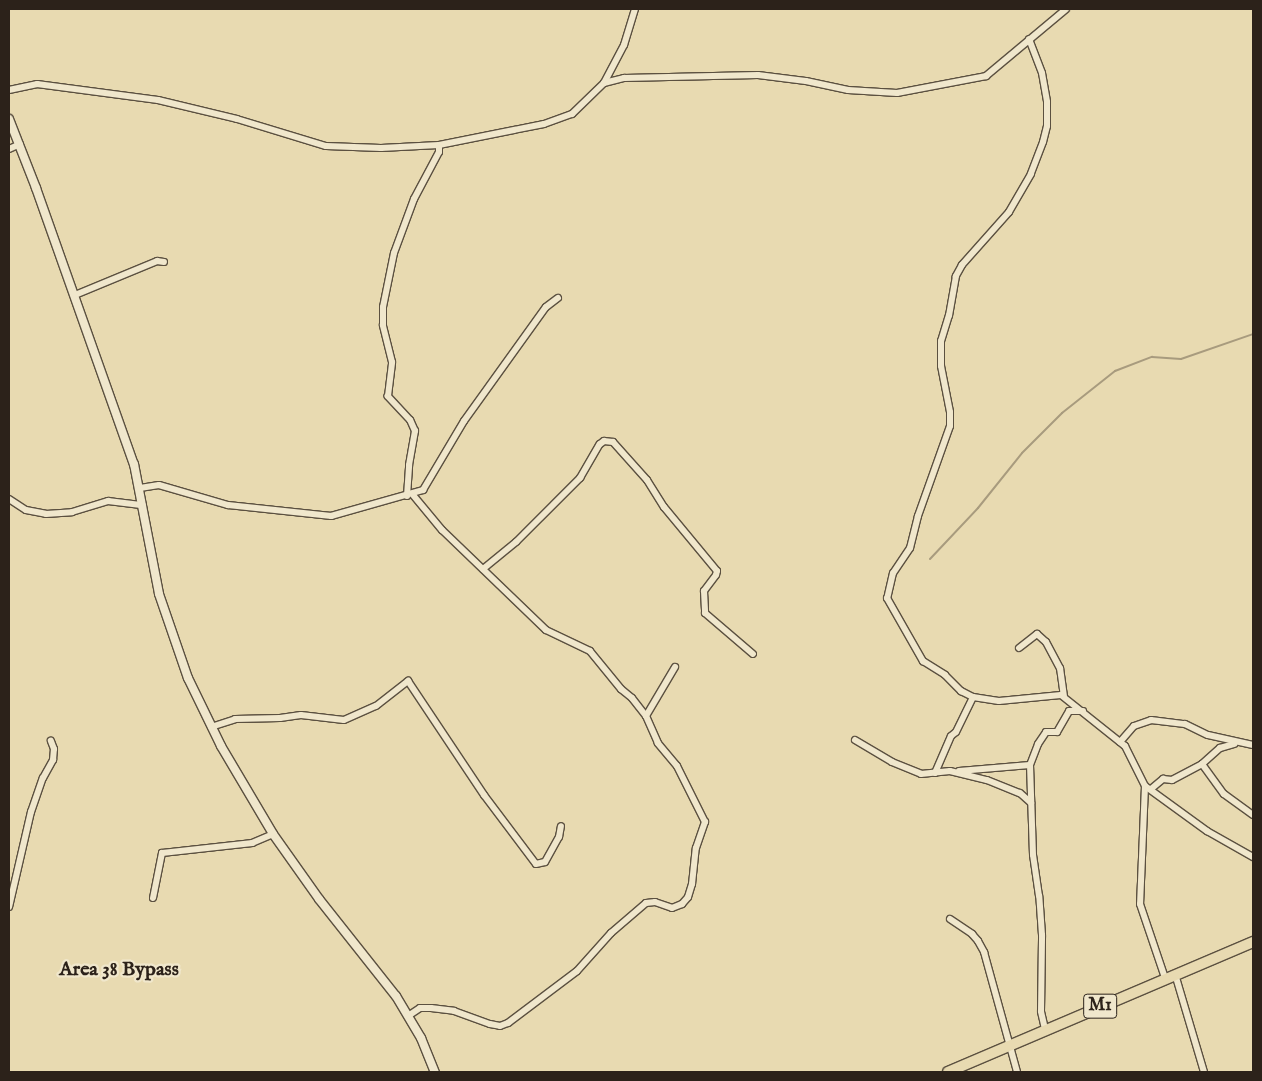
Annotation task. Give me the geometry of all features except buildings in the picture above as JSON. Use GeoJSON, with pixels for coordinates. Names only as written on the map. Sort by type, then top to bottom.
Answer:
{"type":"FeatureCollection","features":[{"type":"Feature","properties":{"kind":"highway","name":"M1"},"geometry":{"type":"LineString","coordinates":[[948,1072],[1253,942]]}},
{"type":"Feature","properties":{"kind":"street"},"geometry":{"type":"LineString","coordinates":[[9,90],[37,84],[158,100],[214,113],[326,146],[381,148],[439,146],[560,120],[582,106],[604,83],[624,45],[635,9]]}},
{"type":"Feature","properties":{"kind":"street"},"geometry":{"type":"LineString","coordinates":[[604,83],[624,78],[662,79],[715,75],[758,75],[806,81],[848,90],[897,93],[986,76],[997,69],[1011,54],[1066,9]]}},
{"type":"Feature","properties":{"kind":"street"},"geometry":{"type":"LineString","coordinates":[[1029,39],[1045,90],[1048,114],[1045,134],[1031,174],[1013,206],[999,225],[958,270],[949,315],[940,341],[941,366],[950,412],[950,426],[918,516],[910,548],[893,573],[887,598],[923,661],[973,697],[1018,701],[1064,696]]}},
{"type":"Feature","properties":{"kind":"street"},"geometry":{"type":"LineString","coordinates":[[9,119],[20,144],[119,420],[140,488],[159,594],[184,668],[211,727],[273,834],[319,899],[383,978],[421,1038],[435,1072]]}},
{"type":"Feature","properties":{"kind":"street"},"geometry":{"type":"LineString","coordinates":[[9,149],[20,144]]}},
{"type":"Feature","properties":{"kind":"street"},"geometry":{"type":"LineString","coordinates":[[408,1016],[420,1008],[431,1008],[454,1011],[500,1026],[508,1023],[577,971],[611,933],[646,904],[655,902],[672,908],[685,901],[692,884],[696,848],[704,828],[704,817],[677,766],[655,738],[646,716],[590,652],[546,630],[442,530],[410,495],[409,465],[415,431],[410,420],[388,396],[392,362],[383,325],[383,307],[394,253],[414,199],[440,152],[439,146]]}},
{"type":"Feature","properties":{"kind":"street"},"geometry":{"type":"LineString","coordinates":[[75,295],[156,261],[164,262]]}},
{"type":"Feature","properties":{"kind":"street"},"geometry":{"type":"LineString","coordinates":[[140,488],[159,486],[228,505],[325,516],[344,514],[360,506],[410,495],[423,490],[464,421],[546,307],[558,298]]}},
{"type":"Feature","properties":{"kind":"street"},"geometry":{"type":"LineString","coordinates":[[483,569],[516,542],[580,478],[600,444],[604,441],[614,442],[647,480],[664,507],[716,572],[716,575],[704,592],[704,613],[753,654]]}},
{"type":"Feature","properties":{"kind":"street"},"geometry":{"type":"LineString","coordinates":[[9,499],[26,510],[46,514],[72,512],[108,501],[142,505]]}},
{"type":"Feature","properties":{"kind":"street"},"geometry":{"type":"LineString","coordinates":[[1019,648],[1037,634],[1046,642],[1060,668],[1064,696],[1125,746],[1148,788],[1207,831],[1253,857]]}},
{"type":"Feature","properties":{"kind":"street"},"geometry":{"type":"LineString","coordinates":[[646,716],[675,667]]}},
{"type":"Feature","properties":{"kind":"street"},"geometry":{"type":"LineString","coordinates":[[211,727],[235,719],[280,718],[301,715],[344,720],[376,706],[408,681],[484,795],[536,864],[545,862],[559,837],[562,826]]}},
{"type":"Feature","properties":{"kind":"street"},"geometry":{"type":"LineString","coordinates":[[934,773],[951,736],[956,732],[973,697]]}},
{"type":"Feature","properties":{"kind":"street"},"geometry":{"type":"LineString","coordinates":[[1045,1030],[1041,1011],[1042,935],[1034,863],[1030,765],[1038,744],[1046,732],[1057,732],[1069,711],[1083,711]]}},
{"type":"Feature","properties":{"kind":"street"},"geometry":{"type":"LineString","coordinates":[[1120,742],[1134,726],[1151,720],[1185,724],[1208,734],[1238,743],[1253,745]]}},
{"type":"Feature","properties":{"kind":"street"},"geometry":{"type":"LineString","coordinates":[[855,740],[892,762],[921,774],[1030,765]]}},
{"type":"Feature","properties":{"kind":"street"},"geometry":{"type":"LineString","coordinates":[[9,907],[31,812],[43,778],[53,760],[54,749],[51,741]]}},
{"type":"Feature","properties":{"kind":"street"},"geometry":{"type":"LineString","coordinates":[[1148,788],[1163,780],[1172,780],[1202,764],[1220,748],[1238,743]]}},
{"type":"Feature","properties":{"kind":"street"},"geometry":{"type":"LineString","coordinates":[[1202,764],[1224,794],[1253,815]]}},
{"type":"Feature","properties":{"kind":"street"},"geometry":{"type":"LineString","coordinates":[[950,771],[987,780],[1020,793],[1031,804]]}},
{"type":"Feature","properties":{"kind":"street"},"geometry":{"type":"LineString","coordinates":[[1148,788],[1140,904],[1170,976],[1204,1072]]}},
{"type":"Feature","properties":{"kind":"street"},"geometry":{"type":"LineString","coordinates":[[153,898],[162,853],[243,844],[273,834]]}},
{"type":"Feature","properties":{"kind":"street"},"geometry":{"type":"LineString","coordinates":[[950,919],[978,941],[1011,1045],[1017,1072]]}},
{"type":"Feature","properties":{"kind":"waterway"},"geometry":{"type":"LineString","coordinates":[[930,559],[978,508],[1022,453],[1062,413],[1115,371],[1152,357],[1181,359],[1253,334]]}},
{"type":"Feature","properties":{"kind":"district","name":"Area 38 Bypass"},"geometry":{"type":"Point","coordinates":[119,969]}}]}
